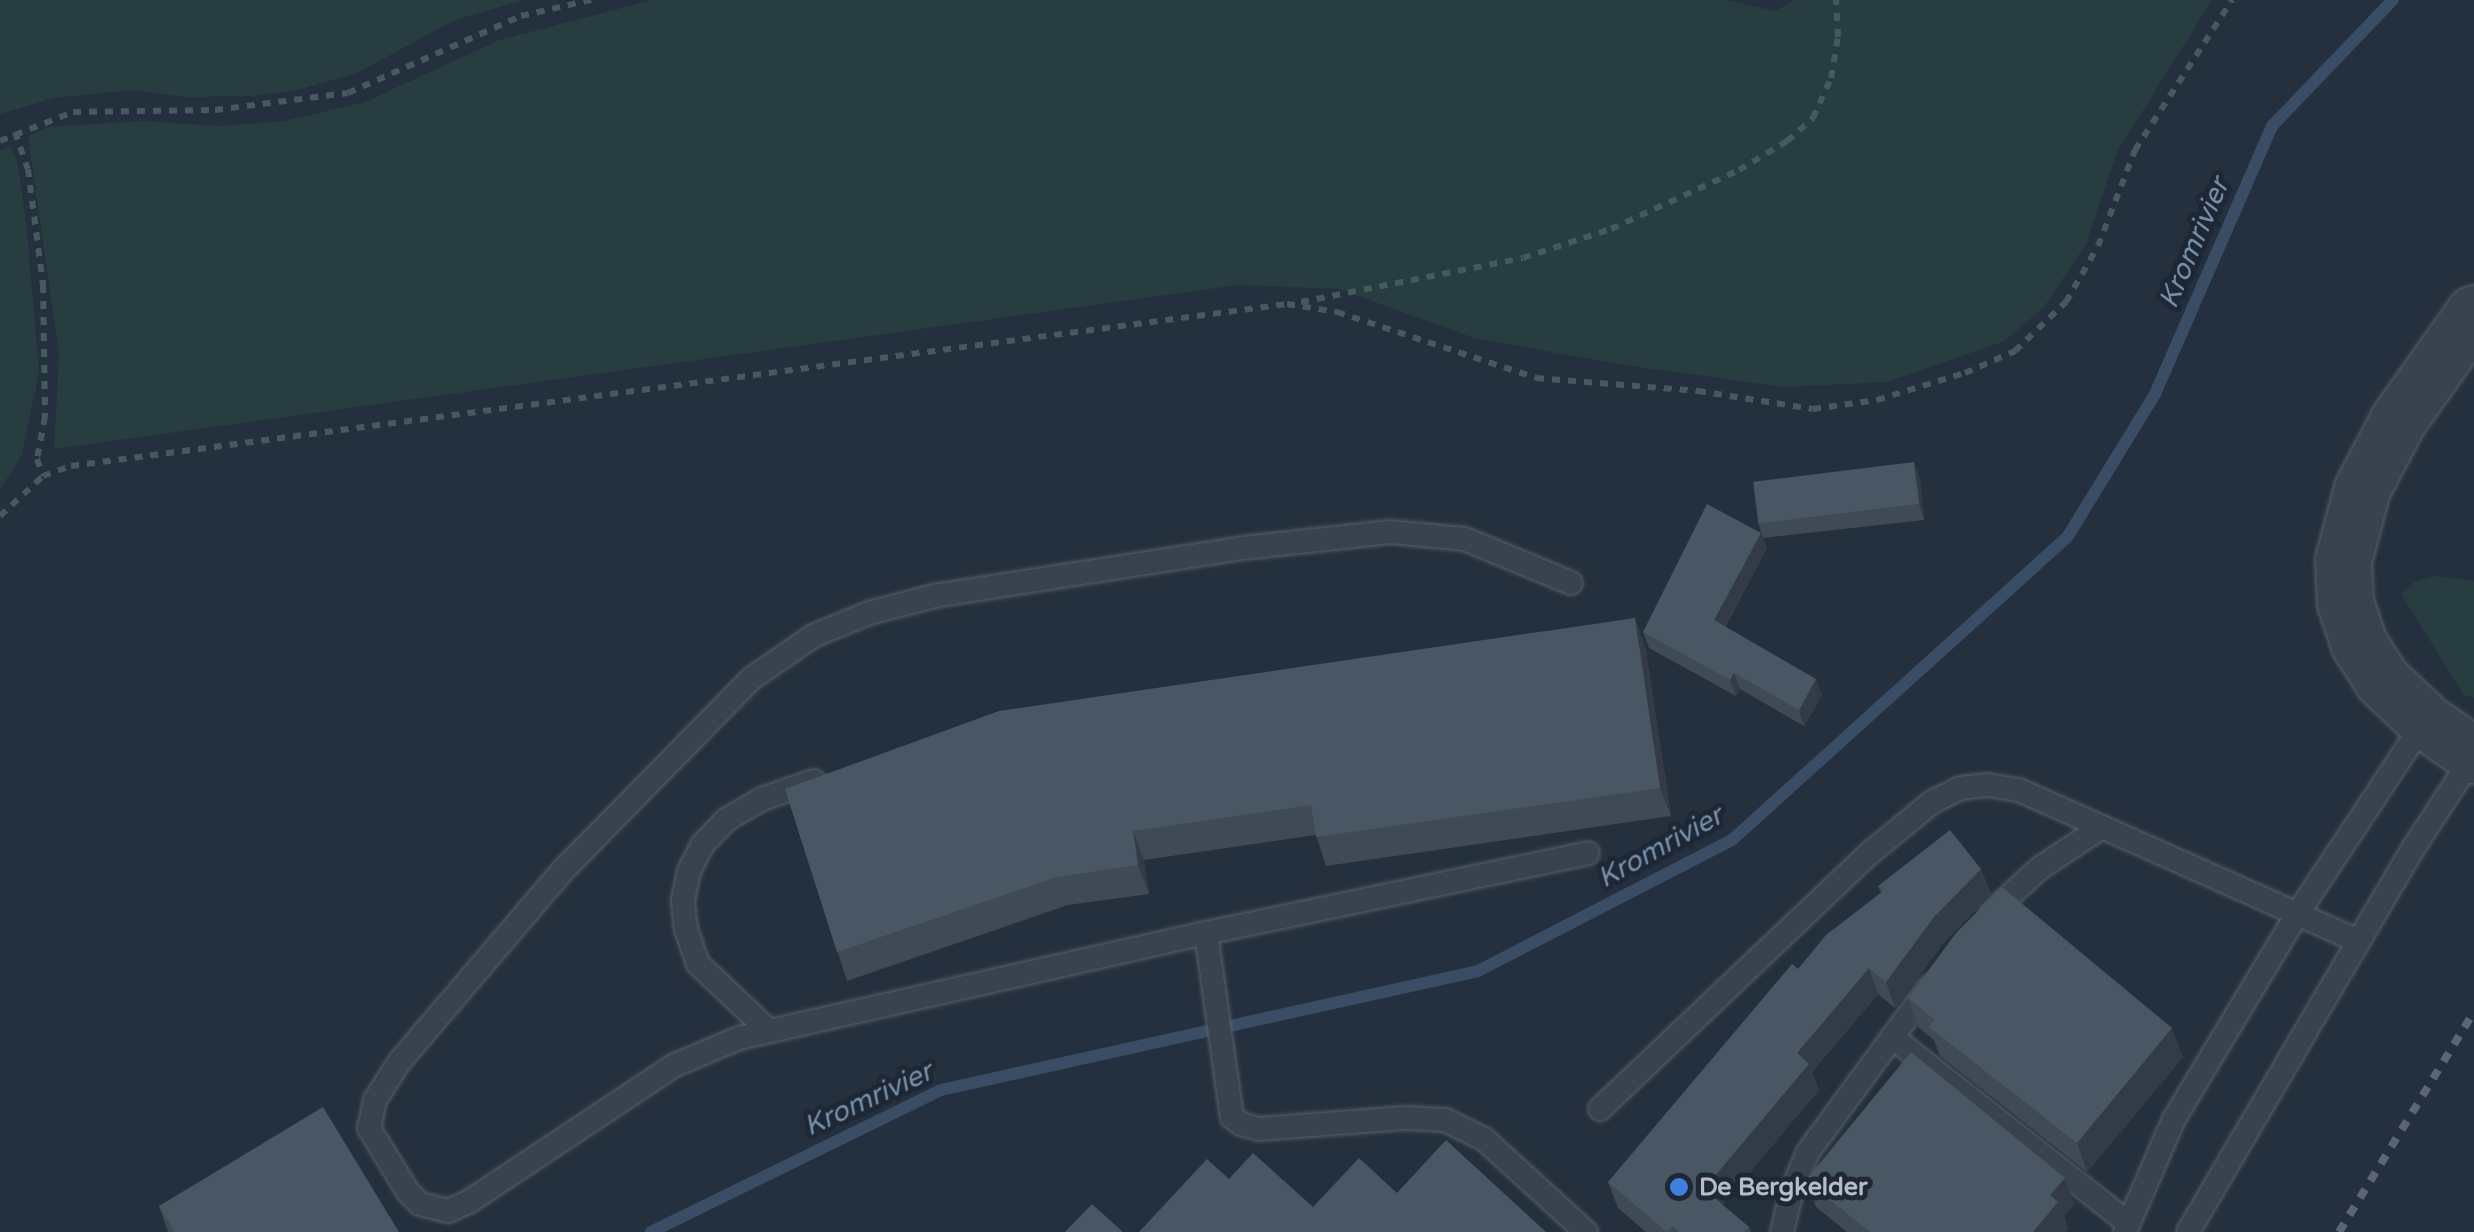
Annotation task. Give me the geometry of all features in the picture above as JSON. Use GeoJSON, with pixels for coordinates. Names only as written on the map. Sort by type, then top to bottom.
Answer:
{"type":"FeatureCollection","features":[{"type":"Feature","properties":{"kind":"street"},"geometry":{"type":"LineString","coordinates":[[2474,314],[2398,420],[2362,489],[2343,560],[2345,602],[2359,644],[2397,698],[2474,755]]}},
{"type":"Feature","properties":{"kind":"lane"},"geometry":{"type":"LineString","coordinates":[[1570,582],[1465,539],[1390,532],[1243,548],[938,595],[869,613],[813,636],[750,679],[564,869],[400,1061],[375,1100],[370,1128],[408,1192],[420,1204],[448,1210],[470,1202],[675,1065],[767,1029],[810,1025],[1206,933],[1588,852]]}},
{"type":"Feature","properties":{"kind":"lane"},"geometry":{"type":"LineString","coordinates":[[1892,1037],[2126,1228],[2174,1120],[2298,913],[2425,721]]}},
{"type":"Feature","properties":{"kind":"lane"},"geometry":{"type":"LineString","coordinates":[[2188,1232],[2358,940],[2474,755]]}},
{"type":"Feature","properties":{"kind":"lane"},"geometry":{"type":"LineString","coordinates":[[767,1029],[698,964],[686,930],[683,900],[688,871],[702,845],[726,820],[762,800],[832,774]]}},
{"type":"Feature","properties":{"kind":"lane"},"geometry":{"type":"LineString","coordinates":[[1600,1109],[1870,853],[1932,802],[1960,788],[1987,785],[2019,790],[2358,940]]}},
{"type":"Feature","properties":{"kind":"lane"},"geometry":{"type":"LineString","coordinates":[[1975,930],[2040,868],[2102,827]]}},
{"type":"Feature","properties":{"kind":"lane"},"geometry":{"type":"LineString","coordinates":[[1206,933],[1232,1117],[1259,1129],[1405,1118],[1445,1120],[1484,1140],[1586,1232]]}},
{"type":"Feature","properties":{"kind":"lane"},"geometry":{"type":"LineString","coordinates":[[1782,1232],[1792,1190],[1808,1152],[1944,966]]}},
{"type":"Feature","properties":{"kind":"path"},"geometry":{"type":"LineString","coordinates":[[0,141],[73,112],[131,108],[215,110],[348,93],[521,16],[592,0]]}},
{"type":"Feature","properties":{"kind":"path"},"geometry":{"type":"LineString","coordinates":[[0,516],[43,476],[91,464],[1287,304],[1523,258],[1610,229],[1740,170],[1787,142],[1813,118],[1831,78],[1838,37],[1836,0]]}},
{"type":"Feature","properties":{"kind":"path"},"geometry":{"type":"LineString","coordinates":[[1287,304],[1337,312],[1536,378],[1698,392],[1813,409],[1878,400],[1965,373],[2015,351],[2066,302],[2098,246],[2135,150],[2232,0]]}},
{"type":"Feature","properties":{"kind":"path"},"geometry":{"type":"LineString","coordinates":[[15,132],[28,169],[43,285],[46,417],[37,459],[43,476]]}},
{"type":"Feature","properties":{"kind":"green space"},"geometry":{"type":"Polygon","coordinates":[[[0,0],[524,0],[455,20],[357,73],[298,90],[252,96],[185,97],[133,90],[54,98],[0,114],[0,0]]]}},
{"type":"Feature","properties":{"kind":"green space"},"geometry":{"type":"Polygon","coordinates":[[[652,0],[1727,0],[1775,11],[1794,0],[2212,0],[2117,152],[2086,244],[2044,307],[2005,341],[1887,382],[1783,387],[1625,365],[1474,338],[1339,289],[1238,285],[54,449],[59,354],[28,136],[48,127],[142,121],[220,126],[284,121],[365,102],[499,40],[652,0]]]}},
{"type":"Feature","properties":{"kind":"green space"},"geometry":{"type":"Polygon","coordinates":[[[10,146],[17,161],[26,221],[39,372],[22,455],[0,489],[0,151],[10,146]]]}},
{"type":"Feature","properties":{"kind":"green space"},"geometry":{"type":"Polygon","coordinates":[[[2436,576],[2474,581],[2474,698],[2464,695],[2401,594],[2414,582],[2436,576]]]}},
{"type":"Feature","properties":{"kind":"building"},"geometry":{"type":"Polygon","coordinates":[[[1914,462],[1919,504],[1758,523],[1753,482],[1914,462]]]}},
{"type":"Feature","properties":{"kind":"building"},"geometry":{"type":"Polygon","coordinates":[[[1707,504],[1761,533],[1714,620],[1816,679],[1799,710],[1734,673],[1730,680],[1643,632],[1707,504]]]}},
{"type":"Feature","properties":{"kind":"building"},"geometry":{"type":"Polygon","coordinates":[[[1635,618],[1660,788],[1316,837],[1311,805],[1133,831],[1138,865],[1057,877],[837,952],[785,789],[999,711],[1635,618]]]}},
{"type":"Feature","properties":{"kind":"building"},"geometry":{"type":"Polygon","coordinates":[[[1950,830],[1981,869],[1934,917],[1886,982],[1869,968],[1797,1053],[1809,1064],[1704,1189],[1749,1227],[1744,1232],[1680,1232],[1672,1226],[1667,1232],[1608,1182],[1792,964],[1798,969],[1826,935],[1883,891],[1878,886],[1950,830]]]}},
{"type":"Feature","properties":{"kind":"building"},"geometry":{"type":"Polygon","coordinates":[[[2002,887],[2172,1028],[2077,1143],[1929,1027],[1935,1020],[1908,998],[1956,933],[2002,887]]]}},
{"type":"Feature","properties":{"kind":"building"},"geometry":{"type":"Polygon","coordinates":[[[1911,1052],[2065,1178],[2050,1195],[2058,1202],[2033,1232],[1870,1232],[1806,1180],[1911,1052]]]}},
{"type":"Feature","properties":{"kind":"building"},"geometry":{"type":"Polygon","coordinates":[[[323,1107],[399,1232],[175,1232],[159,1206],[323,1107]]]}},
{"type":"Feature","properties":{"kind":"building"},"geometry":{"type":"Polygon","coordinates":[[[1446,1140],[1546,1232],[1139,1232],[1207,1159],[1229,1179],[1253,1153],[1313,1207],[1359,1158],[1397,1193],[1446,1140]]]}},
{"type":"Feature","properties":{"kind":"building"},"geometry":{"type":"Polygon","coordinates":[[[1092,1204],[1123,1232],[1065,1232],[1092,1204]]]}},
{"type":"Feature","properties":{"kind":"waterway","name":"Kromrivier"},"geometry":{"type":"LineString","coordinates":[[651,1232],[941,1090],[1478,971],[1732,840],[2068,536],[2155,394],[2272,126],[2393,0]]}},
{"type":"Feature","properties":{"kind":"railway"},"geometry":{"type":"LineString","coordinates":[[2339,1232],[2474,1012]]}},
{"type":"Feature","properties":{"kind":"place","name":"De Bergkelder"},"geometry":{"type":"Point","coordinates":[1679,1187]}}]}
